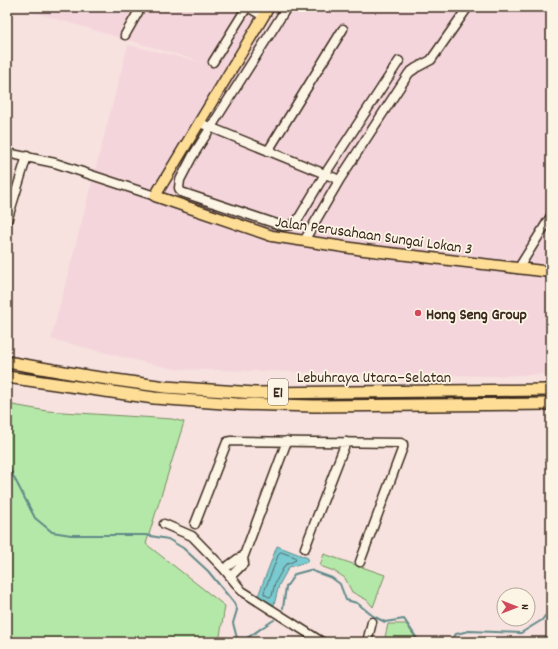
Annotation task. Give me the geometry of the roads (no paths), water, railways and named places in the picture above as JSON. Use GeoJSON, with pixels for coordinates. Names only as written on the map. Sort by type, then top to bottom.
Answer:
{"type":"FeatureCollection","features":[{"type":"Feature","properties":{"kind":"highway","name":"Lebuhraya Utara–Selatan"},"geometry":{"type":"LineString","coordinates":[[7,362],[87,376],[165,387],[256,392],[551,390]]}},
{"type":"Feature","properties":{"kind":"highway","name":"Lebuhraya Utara–Selatan"},"geometry":{"type":"LineString","coordinates":[[7,377],[154,398],[237,404],[314,406],[551,404]]}},
{"type":"Feature","properties":{"kind":"main road"},"geometry":{"type":"LineString","coordinates":[[156,196],[266,11]]}},
{"type":"Feature","properties":{"kind":"main road","name":"Jalan Perusahaan Sungai Lokan 3"},"geometry":{"type":"LineString","coordinates":[[156,196],[272,236],[364,250],[551,272]]}},
{"type":"Feature","properties":{"kind":"street"},"geometry":{"type":"LineString","coordinates":[[125,35],[141,7]]}},
{"type":"Feature","properties":{"kind":"street"},"geometry":{"type":"LineString","coordinates":[[213,62],[247,7],[266,11]]}},
{"type":"Feature","properties":{"kind":"street"},"geometry":{"type":"LineString","coordinates":[[287,7],[210,127],[180,180],[178,188],[181,192],[283,226],[291,225],[298,221],[325,174],[399,61]]}},
{"type":"Feature","properties":{"kind":"street"},"geometry":{"type":"LineString","coordinates":[[304,241],[340,179],[409,73],[431,60],[468,7]]}},
{"type":"Feature","properties":{"kind":"street"},"geometry":{"type":"LineString","coordinates":[[268,151],[343,29]]}},
{"type":"Feature","properties":{"kind":"street"},"geometry":{"type":"LineString","coordinates":[[200,123],[335,178]]}},
{"type":"Feature","properties":{"kind":"street"},"geometry":{"type":"LineString","coordinates":[[7,153],[55,163],[156,196]]}},
{"type":"Feature","properties":{"kind":"street"},"geometry":{"type":"LineString","coordinates":[[7,221],[27,156]]}},
{"type":"Feature","properties":{"kind":"street"},"geometry":{"type":"LineString","coordinates":[[518,268],[551,216]]}},
{"type":"Feature","properties":{"kind":"street"},"geometry":{"type":"LineString","coordinates":[[231,576],[244,563],[243,558],[287,441]]}},
{"type":"Feature","properties":{"kind":"street"},"geometry":{"type":"LineString","coordinates":[[195,524],[227,442],[287,441],[403,444],[360,562]]}},
{"type":"Feature","properties":{"kind":"street"},"geometry":{"type":"LineString","coordinates":[[305,548],[346,442]]}},
{"type":"Feature","properties":{"kind":"street"},"geometry":{"type":"LineString","coordinates":[[164,524],[192,536],[224,568],[242,591],[322,642]]}},
{"type":"Feature","properties":{"kind":"street"},"geometry":{"type":"LineString","coordinates":[[224,568],[239,558],[243,558]]}},
{"type":"Feature","properties":{"kind":"street"},"geometry":{"type":"LineString","coordinates":[[367,642],[372,622]]}},
{"type":"Feature","properties":{"kind":"water"},"geometry":{"type":"Polygon","coordinates":[[[277,546],[308,558],[307,562],[289,567],[279,585],[274,605],[258,596],[277,546]]]}},
{"type":"Feature","properties":{"kind":"waterway"},"geometry":{"type":"LineString","coordinates":[[7,464],[35,518],[52,532],[71,535],[145,535],[168,539],[183,548],[208,571],[234,603],[237,610],[233,623],[238,642]]}},
{"type":"Feature","properties":{"kind":"waterway"},"geometry":{"type":"LineString","coordinates":[[283,608],[286,587],[295,574],[310,570],[332,578],[340,584],[346,600],[357,603],[373,616],[385,622],[404,619],[418,640],[432,642]]}},
{"type":"Feature","properties":{"kind":"waterway"},"geometry":{"type":"LineString","coordinates":[[449,642],[456,634],[469,631],[521,633],[542,620],[551,608]]}},
{"type":"Feature","properties":{"kind":"waterway"},"geometry":{"type":"LineString","coordinates":[[240,642],[274,620]]}},
{"type":"Feature","properties":{"kind":"place","name":"Hong Seng Group"},"geometry":{"type":"Point","coordinates":[418,313]}}]}
